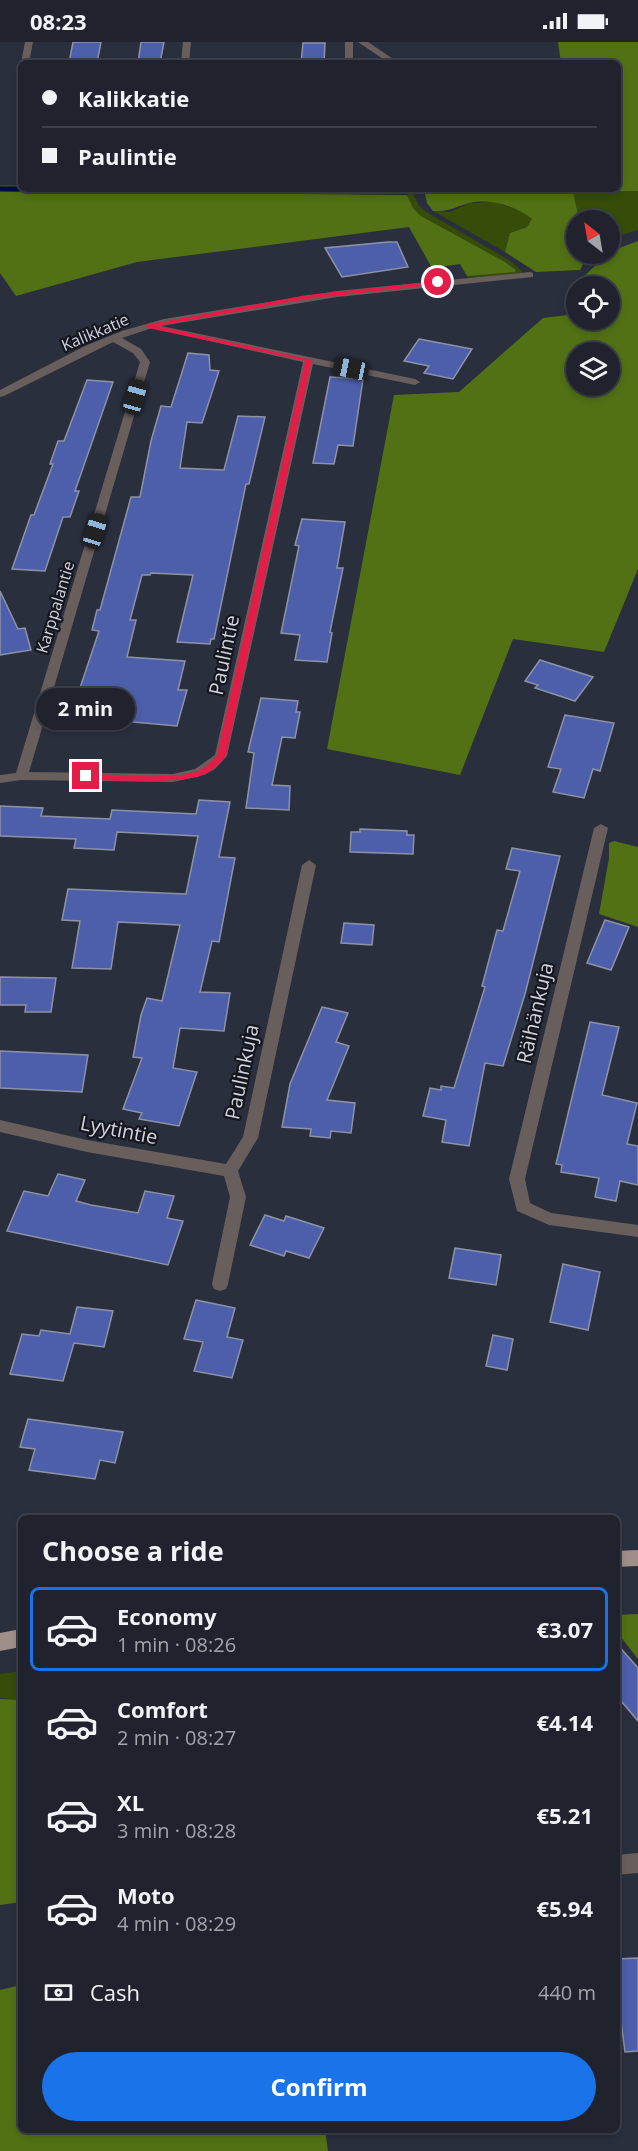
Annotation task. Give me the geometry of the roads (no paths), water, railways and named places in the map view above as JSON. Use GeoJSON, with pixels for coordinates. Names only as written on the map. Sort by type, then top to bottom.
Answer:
{"type":"FeatureCollection","features":[{"type":"Feature","properties":{"kind":"main road"},"geometry":{"type":"LineString","coordinates":[[620,1559],[638,1558]]}},
{"type":"Feature","properties":{"kind":"main road"},"geometry":{"type":"LineString","coordinates":[[0,1641],[18,1638]]}},
{"type":"Feature","properties":{"kind":"street"},"geometry":{"type":"LineString","coordinates":[[26,60],[29,42]]}},
{"type":"Feature","properties":{"kind":"street"},"geometry":{"type":"LineString","coordinates":[[185,60],[187,42]]}},
{"type":"Feature","properties":{"kind":"street"},"geometry":{"type":"LineString","coordinates":[[349,42],[349,60]]}},
{"type":"Feature","properties":{"kind":"street"},"geometry":{"type":"LineString","coordinates":[[362,42],[390,60]]}},
{"type":"Feature","properties":{"kind":"street","name":"Kalikkatie"},"geometry":{"type":"LineString","coordinates":[[0,394],[114,338],[148,326],[307,297],[393,286],[530,275]]}},
{"type":"Feature","properties":{"kind":"street"},"geometry":{"type":"LineString","coordinates":[[148,326],[415,382]]}},
{"type":"Feature","properties":{"kind":"street","name":"Karppalantie"},"geometry":{"type":"LineString","coordinates":[[21,776],[145,362],[137,351],[114,338]]}},
{"type":"Feature","properties":{"kind":"street","name":"Paulintie"},"geometry":{"type":"LineString","coordinates":[[21,776],[172,778],[197,775],[210,768],[221,756],[309,360]]}},
{"type":"Feature","properties":{"kind":"street"},"geometry":{"type":"LineString","coordinates":[[0,779],[21,776]]}},
{"type":"Feature","properties":{"kind":"street","name":"Räihänkuja"},"geometry":{"type":"LineString","coordinates":[[601,828],[516,1179],[522,1207],[549,1219],[638,1231]]}},
{"type":"Feature","properties":{"kind":"street","name":"Paulinkuja"},"geometry":{"type":"LineString","coordinates":[[230,1171],[250,1138],[309,865]]}},
{"type":"Feature","properties":{"kind":"street","name":"Lyytintie"},"geometry":{"type":"LineString","coordinates":[[0,1126],[87,1146],[230,1171]]}},
{"type":"Feature","properties":{"kind":"street"},"geometry":{"type":"LineString","coordinates":[[220,1284],[238,1197],[230,1171]]}},
{"type":"Feature","properties":{"kind":"street"},"geometry":{"type":"LineString","coordinates":[[620,1865],[638,1863]]}},
{"type":"Feature","properties":{"kind":"waterway"},"geometry":{"type":"LineString","coordinates":[[0,189],[18,189]]}}]}
